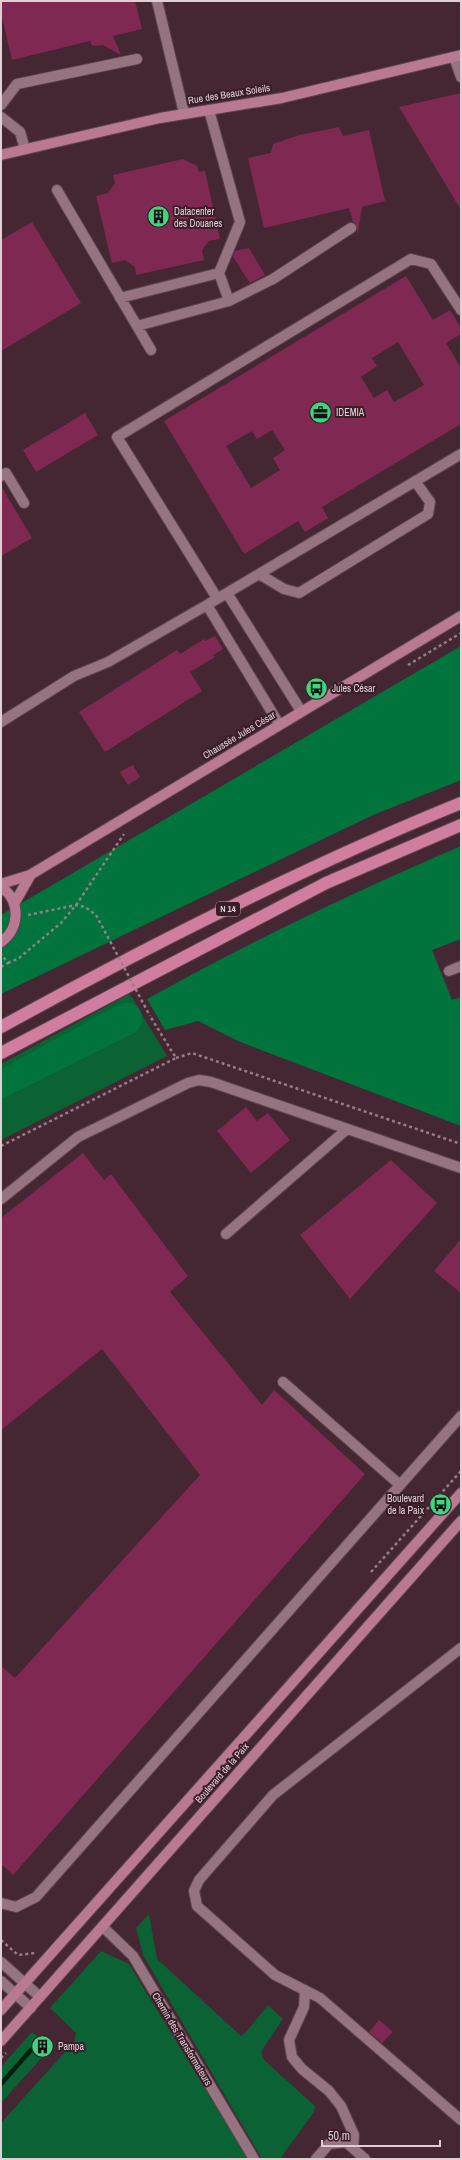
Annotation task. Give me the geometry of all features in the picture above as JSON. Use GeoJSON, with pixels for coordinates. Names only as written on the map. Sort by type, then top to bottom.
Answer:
{"type":"FeatureCollection","features":[{"type":"Feature","properties":{"kind":"highway","name":"N 14"},"geometry":{"type":"LineString","coordinates":[[1,1027],[174,935],[309,871],[461,803]]}},
{"type":"Feature","properties":{"kind":"highway","name":"N 14"},"geometry":{"type":"LineString","coordinates":[[1,1053],[326,883],[461,825]]}},
{"type":"Feature","properties":{"kind":"main road","name":"Rue des Beaux Soleils"},"geometry":{"type":"LineString","coordinates":[[1,155],[184,114],[282,98],[457,56]]}},
{"type":"Feature","properties":{"kind":"main road","name":"Chaussée Jules César"},"geometry":{"type":"LineString","coordinates":[[1,884],[30,875],[461,616]]}},
{"type":"Feature","properties":{"kind":"main road","name":"Chaussée Jules César"},"geometry":{"type":"LineString","coordinates":[[14,904],[30,875]]}},
{"type":"Feature","properties":{"kind":"main road"},"geometry":{"type":"LineString","coordinates":[[1,887],[10,896],[14,904],[16,918],[10,932],[1,942]]}},
{"type":"Feature","properties":{"kind":"main road","name":"Boulevard de la Paix"},"geometry":{"type":"LineString","coordinates":[[1,2010],[461,1493]]}},
{"type":"Feature","properties":{"kind":"main road","name":"Boulevard de la Paix"},"geometry":{"type":"LineString","coordinates":[[1,2041],[461,1521]]}},
{"type":"Feature","properties":{"kind":"street"},"geometry":{"type":"LineString","coordinates":[[157,1],[184,114]]}},
{"type":"Feature","properties":{"kind":"street"},"geometry":{"type":"LineString","coordinates":[[457,56],[461,77]]}},
{"type":"Feature","properties":{"kind":"street"},"geometry":{"type":"LineString","coordinates":[[1,105],[17,84],[137,59]]}},
{"type":"Feature","properties":{"kind":"street"},"geometry":{"type":"LineString","coordinates":[[209,110],[240,222],[219,273],[229,302]]}},
{"type":"Feature","properties":{"kind":"street"},"geometry":{"type":"LineString","coordinates":[[1,117],[20,132],[25,149]]}},
{"type":"Feature","properties":{"kind":"street"},"geometry":{"type":"LineString","coordinates":[[57,190],[151,350]]}},
{"type":"Feature","properties":{"kind":"street"},"geometry":{"type":"LineString","coordinates":[[137,326],[229,302],[273,279],[351,228]]}},
{"type":"Feature","properties":{"kind":"street"},"geometry":{"type":"LineString","coordinates":[[217,598],[117,437],[412,259],[432,264],[461,310]]}},
{"type":"Feature","properties":{"kind":"street"},"geometry":{"type":"LineString","coordinates":[[120,298],[219,273]]}},
{"type":"Feature","properties":{"kind":"street"},"geometry":{"type":"LineString","coordinates":[[1,722],[74,676],[108,662],[461,454]]}},
{"type":"Feature","properties":{"kind":"street"},"geometry":{"type":"LineString","coordinates":[[1,476],[6,473],[24,503]]}},
{"type":"Feature","properties":{"kind":"street"},"geometry":{"type":"LineString","coordinates":[[259,574],[284,589],[299,593],[428,514],[430,502],[415,482]]}},
{"type":"Feature","properties":{"kind":"street"},"geometry":{"type":"LineString","coordinates":[[227,593],[301,711]]}},
{"type":"Feature","properties":{"kind":"street"},"geometry":{"type":"LineString","coordinates":[[207,605],[279,724]]}},
{"type":"Feature","properties":{"kind":"street"},"geometry":{"type":"LineString","coordinates":[[449,971],[461,966]]}},
{"type":"Feature","properties":{"kind":"street"},"geometry":{"type":"LineString","coordinates":[[1,1199],[78,1137],[188,1083],[199,1080],[212,1082],[346,1130],[461,1168]]}},
{"type":"Feature","properties":{"kind":"street"},"geometry":{"type":"LineString","coordinates":[[226,1234],[346,1130]]}},
{"type":"Feature","properties":{"kind":"street"},"geometry":{"type":"LineString","coordinates":[[283,1382],[400,1485]]}},
{"type":"Feature","properties":{"kind":"street"},"geometry":{"type":"LineString","coordinates":[[1,1903],[16,1907],[36,1897],[461,1416]]}},
{"type":"Feature","properties":{"kind":"street"},"geometry":{"type":"LineString","coordinates":[[461,1648],[273,1795],[198,1880],[194,1891],[196,1906],[276,1975],[320,1998],[461,2120]]}},
{"type":"Feature","properties":{"kind":"street","name":"Chemin des Transformateurs"},"geometry":{"type":"LineString","coordinates":[[103,1927],[133,1956],[254,2159]]}},
{"type":"Feature","properties":{"kind":"street"},"geometry":{"type":"LineString","coordinates":[[1,1962],[40,1997]]}},
{"type":"Feature","properties":{"kind":"street"},"geometry":{"type":"LineString","coordinates":[[1,1981],[31,2008]]}},
{"type":"Feature","properties":{"kind":"street"},"geometry":{"type":"LineString","coordinates":[[305,1990],[304,2007],[289,2040],[292,2057],[302,2069],[329,2092],[341,2106],[354,2135],[353,2148]]}},
{"type":"Feature","properties":{"kind":"street"},"geometry":{"type":"LineString","coordinates":[[316,2159],[329,2144],[346,2142],[365,2159]]}},
{"type":"Feature","properties":{"kind":"path"},"geometry":{"type":"LineString","coordinates":[[402,668],[461,633]]}},
{"type":"Feature","properties":{"kind":"path"},"geometry":{"type":"LineString","coordinates":[[1,967],[19,958],[30,950],[61,923],[76,905],[124,833],[130,829]]}},
{"type":"Feature","properties":{"kind":"path"},"geometry":{"type":"LineString","coordinates":[[16,918],[76,905],[86,907],[96,915],[150,1016],[176,1058]]}},
{"type":"Feature","properties":{"kind":"path"},"geometry":{"type":"LineString","coordinates":[[1,954],[8,963]]}},
{"type":"Feature","properties":{"kind":"path"},"geometry":{"type":"LineString","coordinates":[[1,1146],[176,1058],[192,1053],[461,1144]]}},
{"type":"Feature","properties":{"kind":"path"},"geometry":{"type":"LineString","coordinates":[[1,1940],[18,1955],[35,1953]]}},
{"type":"Feature","properties":{"kind":"green space"},"geometry":{"type":"Polygon","coordinates":[[[461,646],[461,780],[373,815],[1,994],[1,915],[461,646]]]}},
{"type":"Feature","properties":{"kind":"green space"},"geometry":{"type":"Polygon","coordinates":[[[461,846],[461,939],[432,950],[452,1000],[461,997],[461,1126],[240,1042],[198,1021],[165,1030],[147,999],[302,918],[461,846]]]}},
{"type":"Feature","properties":{"kind":"green space"},"geometry":{"type":"Polygon","coordinates":[[[129,994],[137,1004],[132,1002],[1,1069],[1,1064],[129,994]]]}},
{"type":"Feature","properties":{"kind":"green space"},"geometry":{"type":"Polygon","coordinates":[[[132,1002],[139,1008],[143,1020],[143,1023],[137,1032],[1,1100],[1,1069],[120,1004],[132,1002]]]}},
{"type":"Feature","properties":{"kind":"green space"},"geometry":{"type":"Polygon","coordinates":[[[141,1013],[167,1056],[1,1140],[1,1100],[137,1032],[143,1023],[141,1013]]]}},
{"type":"Feature","properties":{"kind":"green space"},"geometry":{"type":"Polygon","coordinates":[[[149,1914],[157,1959],[241,2036],[247,2031],[268,2005],[283,2019],[262,2050],[262,2055],[265,2061],[315,2106],[314,2112],[280,2159],[262,2159],[143,1955],[136,1928],[149,1914]]]}},
{"type":"Feature","properties":{"kind":"green space"},"geometry":{"type":"Polygon","coordinates":[[[101,1951],[129,1964],[248,2159],[1,2159],[1,2123],[74,2042],[76,2033],[50,2008],[101,1951]]]}},
{"type":"Feature","properties":{"kind":"green space"},"geometry":{"type":"Polygon","coordinates":[[[32,2032],[41,2039],[36,2045],[46,2053],[1,2103],[1,2067],[32,2032]]]}},
{"type":"Feature","properties":{"kind":"building"},"geometry":{"type":"Polygon","coordinates":[[[1,1],[135,1],[142,29],[113,36],[121,55],[103,45],[92,46],[90,41],[12,60],[1,13],[1,1]]]}},
{"type":"Feature","properties":{"kind":"building"},"geometry":{"type":"Polygon","coordinates":[[[461,93],[461,210],[399,107],[461,93]]]}},
{"type":"Feature","properties":{"kind":"building"},"geometry":{"type":"Polygon","coordinates":[[[339,127],[343,136],[369,130],[385,201],[362,207],[357,237],[357,227],[353,222],[349,208],[264,228],[248,158],[271,153],[273,144],[299,135],[339,127]]]}},
{"type":"Feature","properties":{"kind":"building","name":"Datacenter des Douanes"},"geometry":{"type":"Polygon","coordinates":[[[183,159],[197,166],[199,172],[205,171],[220,239],[209,241],[202,250],[204,260],[136,275],[135,267],[125,260],[112,263],[96,196],[108,193],[115,183],[113,175],[183,159]]]}},
{"type":"Feature","properties":{"kind":"building"},"geometry":{"type":"Polygon","coordinates":[[[32,222],[81,303],[1,351],[1,240],[32,222]]]}},
{"type":"Feature","properties":{"kind":"building"},"geometry":{"type":"Polygon","coordinates":[[[249,248],[265,275],[250,283],[233,257],[235,251],[249,248]]]}},
{"type":"Feature","properties":{"kind":"building","name":"IDEMIA"},"geometry":{"type":"Polygon","coordinates":[[[406,276],[433,320],[450,310],[461,328],[461,334],[446,343],[461,368],[461,424],[322,507],[328,518],[305,532],[298,521],[244,554],[164,421],[406,276]],[[398,342],[372,358],[377,366],[361,377],[374,398],[387,390],[394,402],[424,385],[398,342]],[[272,430],[257,439],[252,431],[226,446],[251,488],[280,470],[273,458],[285,450],[272,430]]]}},
{"type":"Feature","properties":{"kind":"building"},"geometry":{"type":"Polygon","coordinates":[[[85,413],[98,435],[36,472],[23,450],[85,413]]]}},
{"type":"Feature","properties":{"kind":"building"},"geometry":{"type":"Polygon","coordinates":[[[1,486],[32,538],[1,556],[1,486]]]}},
{"type":"Feature","properties":{"kind":"building"},"geometry":{"type":"Polygon","coordinates":[[[215,636],[223,649],[213,655],[215,657],[190,672],[202,691],[105,752],[79,712],[177,650],[180,654],[204,639],[205,641],[215,636]]]}},
{"type":"Feature","properties":{"kind":"building"},"geometry":{"type":"Polygon","coordinates":[[[133,765],[140,777],[128,785],[120,772],[133,765]]]}},
{"type":"Feature","properties":{"kind":"building"},"geometry":{"type":"Polygon","coordinates":[[[246,1107],[257,1121],[268,1113],[290,1140],[251,1173],[217,1131],[246,1107]]]}},
{"type":"Feature","properties":{"kind":"building"},"geometry":{"type":"Polygon","coordinates":[[[83,1153],[104,1180],[111,1174],[188,1276],[170,1292],[262,1405],[274,1390],[365,1474],[13,1875],[1,1864],[1,1666],[15,1678],[200,1475],[102,1349],[1,1430],[1,1218],[83,1153]]]}},
{"type":"Feature","properties":{"kind":"building"},"geometry":{"type":"Polygon","coordinates":[[[391,1160],[437,1203],[350,1299],[300,1235],[391,1160]]]}},
{"type":"Feature","properties":{"kind":"building"},"geometry":{"type":"Polygon","coordinates":[[[461,1239],[461,1293],[434,1271],[461,1239]]]}},
{"type":"Feature","properties":{"kind":"building"},"geometry":{"type":"Polygon","coordinates":[[[379,2020],[393,2032],[382,2043],[369,2032],[379,2020]]]}},
{"type":"Feature","properties":{"kind":"waterway"},"geometry":{"type":"LineString","coordinates":[[1,2084],[31,2050]]}},
{"type":"Feature","properties":{"kind":"place","name":"Datacenter des Douanes"},"geometry":{"type":"Point","coordinates":[158,217]}},
{"type":"Feature","properties":{"kind":"place","name":"IDEMIA"},"geometry":{"type":"Point","coordinates":[320,412]}},
{"type":"Feature","properties":{"kind":"place","name":"Jules César"},"geometry":{"type":"Point","coordinates":[316,688]}},
{"type":"Feature","properties":{"kind":"place","name":"Boulevard de la Paix"},"geometry":{"type":"Point","coordinates":[440,1504]}},
{"type":"Feature","properties":{"kind":"place","name":"Pampa"},"geometry":{"type":"Point","coordinates":[43,2046]}}]}
